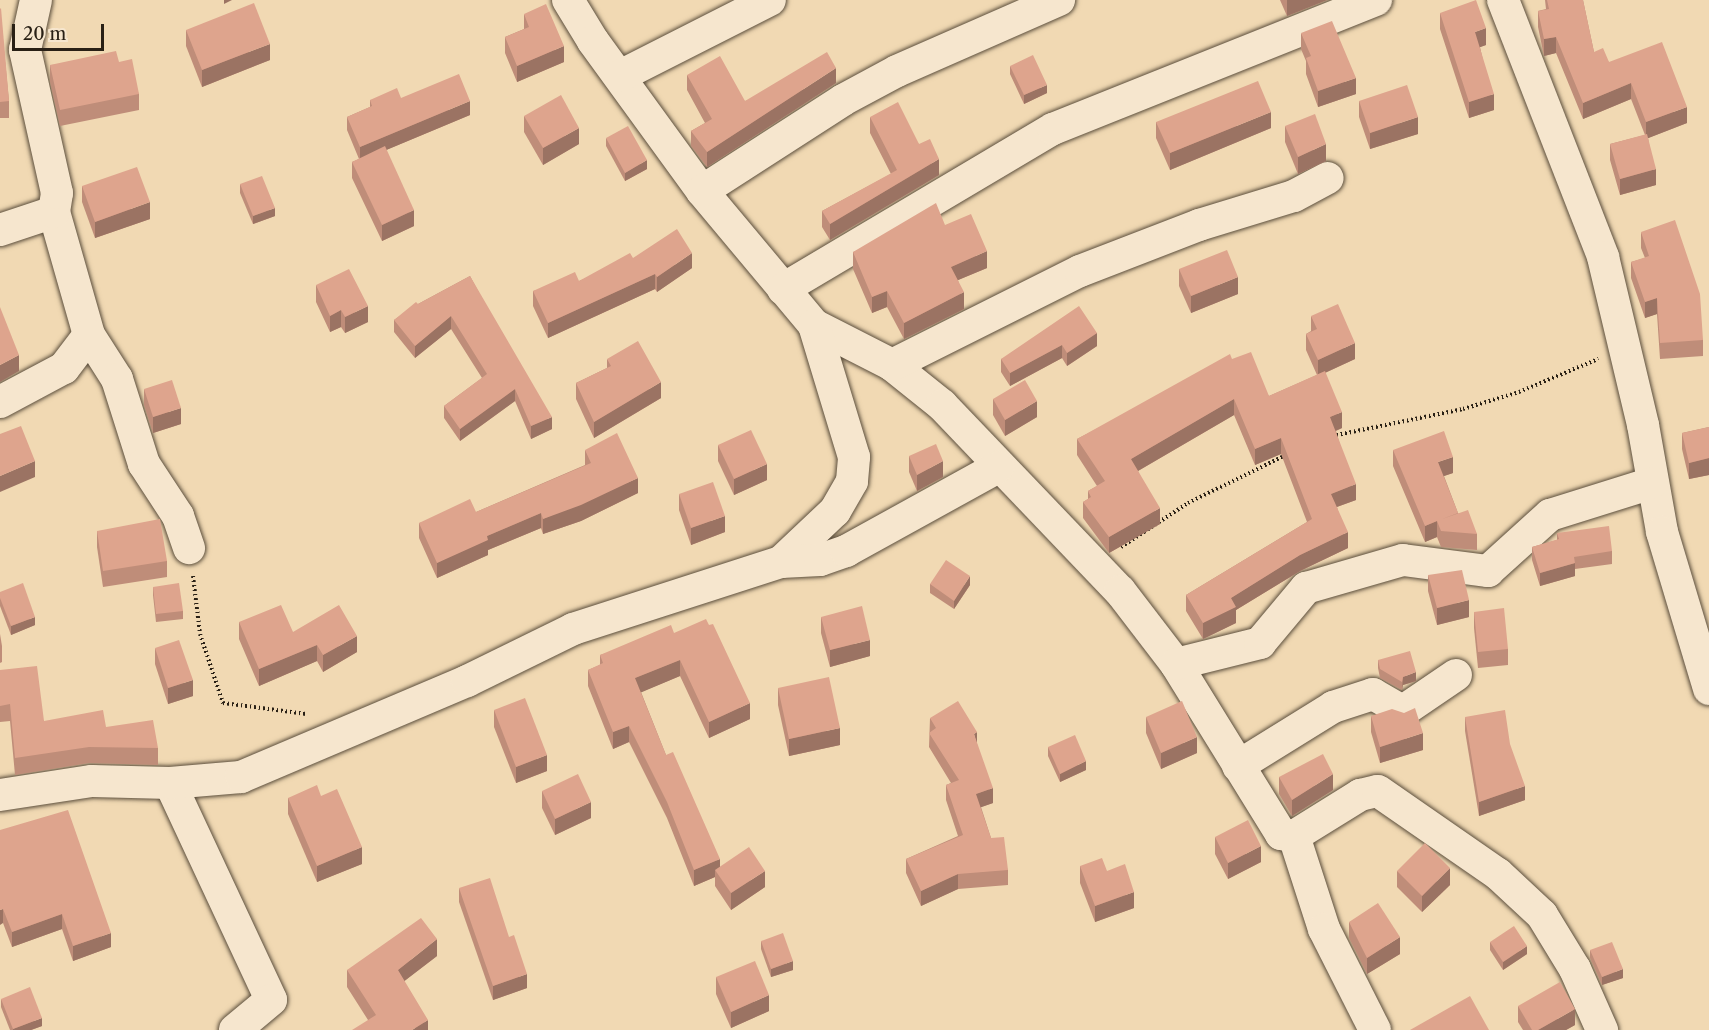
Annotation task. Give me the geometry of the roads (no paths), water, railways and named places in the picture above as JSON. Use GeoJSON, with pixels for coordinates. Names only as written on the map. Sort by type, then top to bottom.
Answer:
{"type":"FeatureCollection","features":[{"type":"Feature","properties":{"kind":"street"},"geometry":{"type":"LineString","coordinates":[[36,0],[12,50],[54,169],[57,193],[54,212],[88,335],[117,379],[144,464],[178,516],[189,548]]}},
{"type":"Feature","properties":{"kind":"street"},"geometry":{"type":"LineString","coordinates":[[568,0],[702,191],[814,324],[892,365],[970,432],[998,467],[1120,591],[1176,664],[1281,834],[1294,836],[1360,795],[1378,791],[1498,874],[1542,915],[1575,969],[1602,1030]]}},
{"type":"Feature","properties":{"kind":"street"},"geometry":{"type":"LineString","coordinates":[[620,76],[770,0]]}},
{"type":"Feature","properties":{"kind":"street"},"geometry":{"type":"LineString","coordinates":[[702,191],[888,76],[1059,0]]}},
{"type":"Feature","properties":{"kind":"street"},"geometry":{"type":"LineString","coordinates":[[783,289],[1053,129],[1376,0]]}},
{"type":"Feature","properties":{"kind":"street"},"geometry":{"type":"LineString","coordinates":[[1503,0],[1603,257],[1662,532],[1709,687]]}},
{"type":"Feature","properties":{"kind":"street"},"geometry":{"type":"LineString","coordinates":[[892,365],[1080,271],[1199,225],[1294,196],[1328,178]]}},
{"type":"Feature","properties":{"kind":"street"},"geometry":{"type":"LineString","coordinates":[[0,230],[54,212]]}},
{"type":"Feature","properties":{"kind":"street"},"geometry":{"type":"LineString","coordinates":[[781,562],[835,512],[852,481],[854,457],[814,324]]}},
{"type":"Feature","properties":{"kind":"street"},"geometry":{"type":"LineString","coordinates":[[0,402],[64,368],[88,335]]}},
{"type":"Feature","properties":{"kind":"street"},"geometry":{"type":"LineString","coordinates":[[0,795],[92,781],[170,783],[241,777],[344,735],[573,629],[781,562],[820,560],[846,551],[998,467]]}},
{"type":"Feature","properties":{"kind":"street"},"geometry":{"type":"LineString","coordinates":[[1176,664],[1260,643],[1306,588],[1403,560],[1488,571],[1550,515],[1652,483]]}},
{"type":"Feature","properties":{"kind":"street"},"geometry":{"type":"LineString","coordinates":[[1238,766],[1333,707],[1373,694],[1403,711],[1455,675]]}},
{"type":"Feature","properties":{"kind":"street"},"geometry":{"type":"LineString","coordinates":[[170,783],[271,1000],[236,1030]]}},
{"type":"Feature","properties":{"kind":"street"},"geometry":{"type":"LineString","coordinates":[[1294,836],[1324,929],[1375,1030]]}}]}
